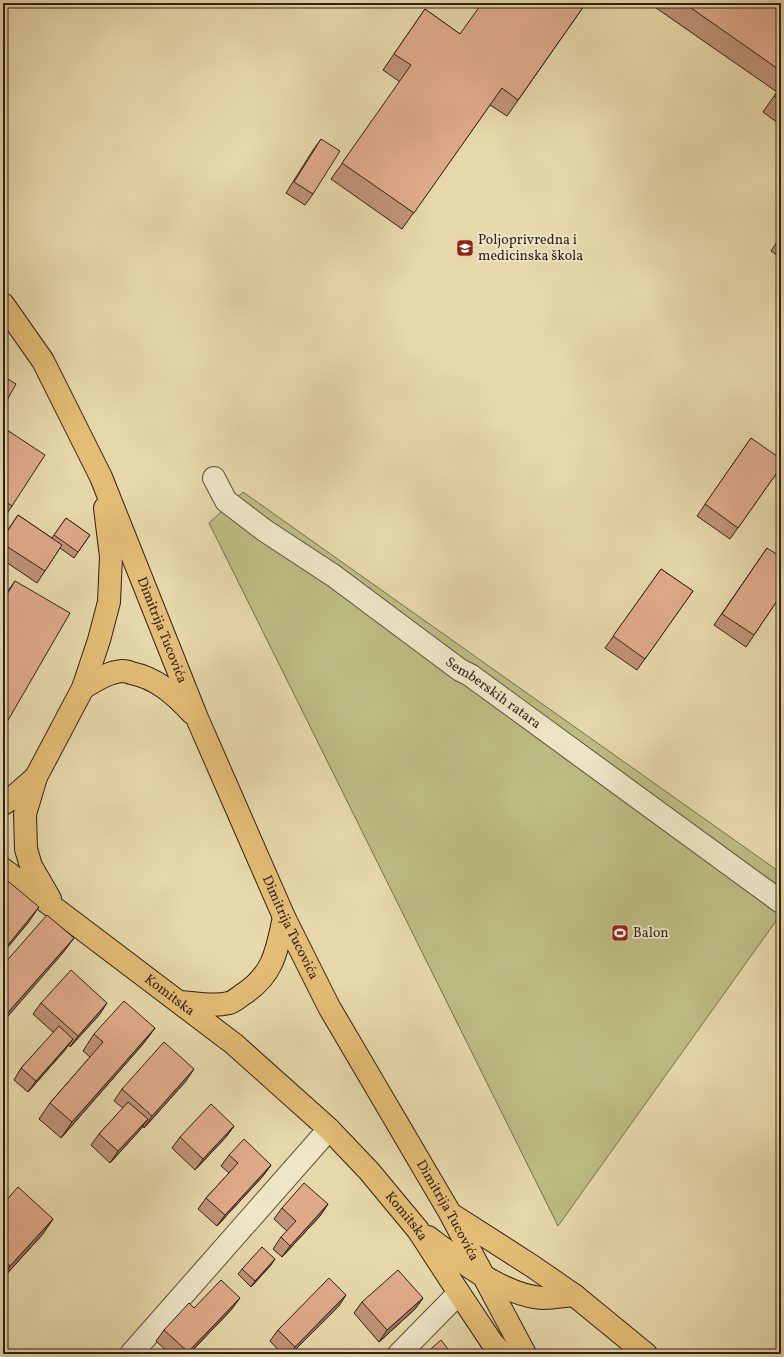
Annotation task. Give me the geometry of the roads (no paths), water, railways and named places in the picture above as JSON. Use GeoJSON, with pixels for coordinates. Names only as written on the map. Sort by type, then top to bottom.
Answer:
{"type":"FeatureCollection","features":[{"type":"Feature","properties":{"kind":"main road","name":"Dimitrija Tucovića"},"geometry":{"type":"LineString","coordinates":[[3,304],[43,361],[101,477],[197,718],[284,917],[329,1007],[450,1213],[526,1354]]}},
{"type":"Feature","properties":{"kind":"main road","name":"Dimitrija Tucovića"},"geometry":{"type":"LineString","coordinates":[[56,908],[31,866],[26,849],[25,814],[36,777],[83,688],[99,640],[109,602],[111,557],[101,477]]}},
{"type":"Feature","properties":{"kind":"main road"},"geometry":{"type":"LineString","coordinates":[[83,688],[103,676],[122,671],[140,675],[158,683],[175,695],[197,718]]}},
{"type":"Feature","properties":{"kind":"main road","name":"Dimitrija Tucovića"},"geometry":{"type":"LineString","coordinates":[[3,804],[12,799],[36,777]]}},
{"type":"Feature","properties":{"kind":"main road","name":"Komitska"},"geometry":{"type":"LineString","coordinates":[[3,869],[234,1044],[329,1130],[368,1171],[418,1230],[491,1341],[502,1354]]}},
{"type":"Feature","properties":{"kind":"main road"},"geometry":{"type":"LineString","coordinates":[[180,1002],[215,1005],[230,1003],[251,989],[268,970],[277,951],[284,917]]}},
{"type":"Feature","properties":{"kind":"main road"},"geometry":{"type":"LineString","coordinates":[[450,1213],[574,1295],[646,1354]]}},
{"type":"Feature","properties":{"kind":"main road"},"geometry":{"type":"LineString","coordinates":[[418,1230],[484,1276],[512,1291],[543,1298],[574,1295]]}},
{"type":"Feature","properties":{"kind":"street","name":"Semberskih ratara"},"geometry":{"type":"LineString","coordinates":[[214,478],[226,501],[264,530],[334,576],[460,670],[470,675],[781,902]]}},
{"type":"Feature","properties":{"kind":"street"},"geometry":{"type":"LineString","coordinates":[[131,1354],[329,1130]]}},
{"type":"Feature","properties":{"kind":"street"},"geometry":{"type":"LineString","coordinates":[[399,1354],[459,1293]]}},
{"type":"Feature","properties":{"kind":"place","name":"Poljoprivredna i medicinska škola"},"geometry":{"type":"Point","coordinates":[465,248]}},
{"type":"Feature","properties":{"kind":"place","name":"Balon"},"geometry":{"type":"Point","coordinates":[620,933]}}]}
